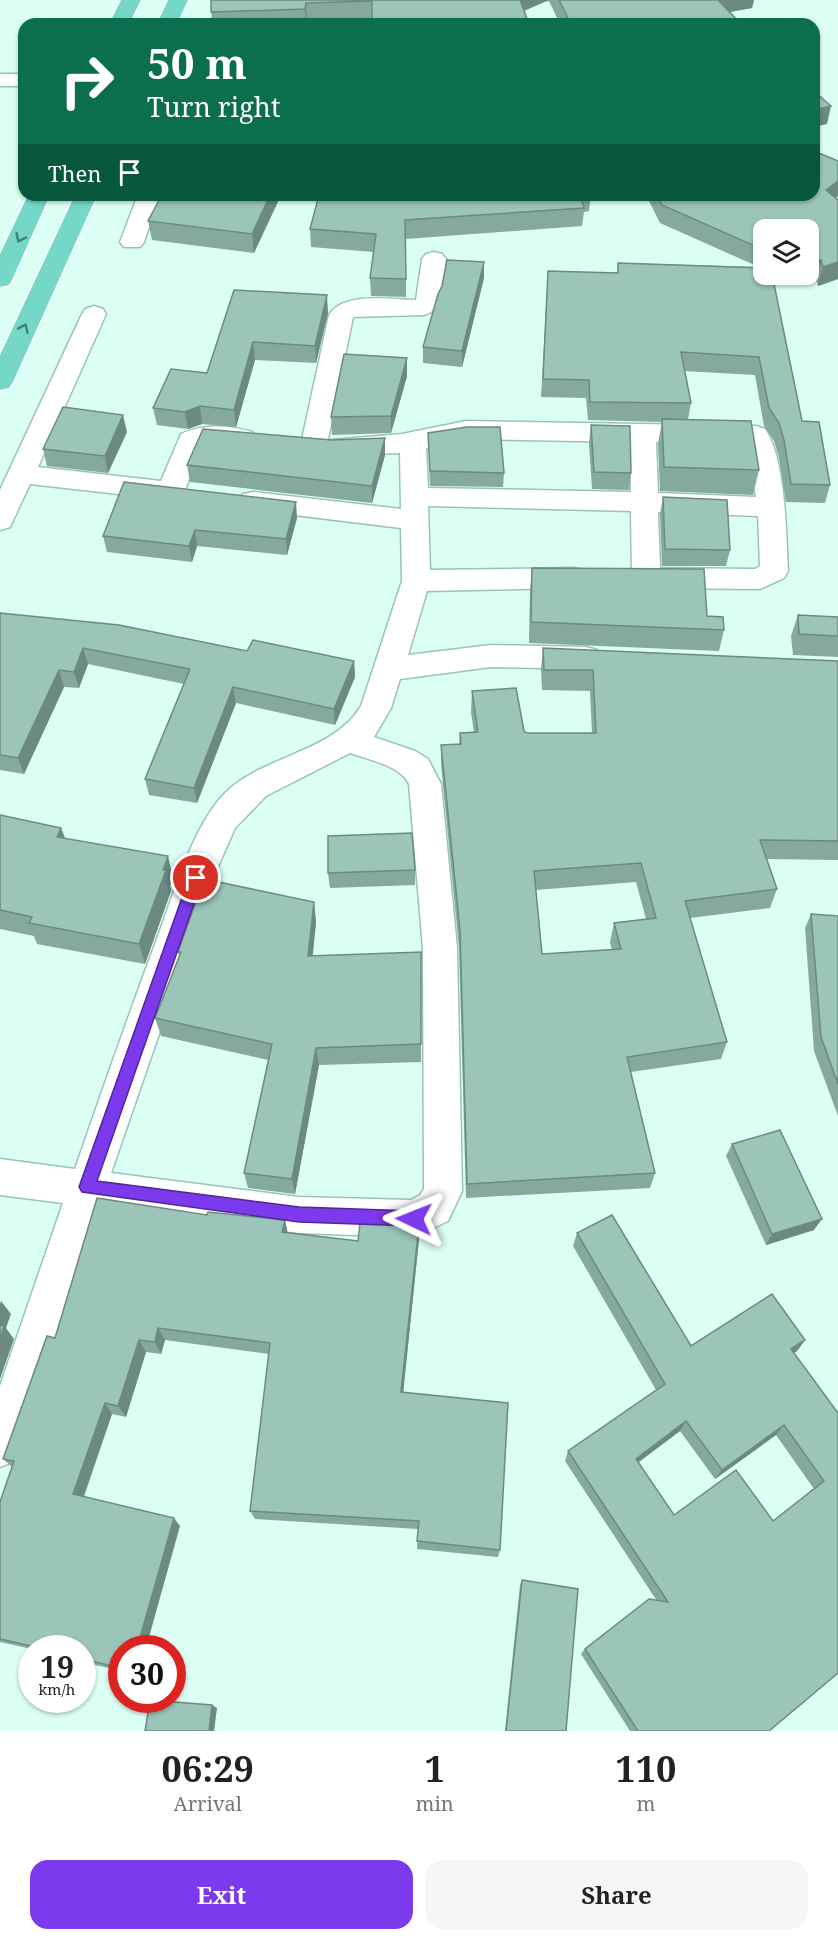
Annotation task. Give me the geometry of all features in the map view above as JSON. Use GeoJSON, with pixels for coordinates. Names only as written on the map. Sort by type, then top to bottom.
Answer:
{"type":"FeatureCollection","features":[{"type":"Feature","properties":{"kind":"main road"},"geometry":{"type":"LineString","coordinates":[[122,18],[131,0]]}},
{"type":"Feature","properties":{"kind":"main road"},"geometry":{"type":"LineString","coordinates":[[170,18],[178,0]]}},
{"type":"Feature","properties":{"kind":"main road"},"geometry":{"type":"LineString","coordinates":[[0,280],[36,201]]}},
{"type":"Feature","properties":{"kind":"main road"},"geometry":{"type":"LineString","coordinates":[[0,382],[83,201]]}},
{"type":"Feature","properties":{"kind":"street"},"geometry":{"type":"LineString","coordinates":[[0,80],[18,80]]}},
{"type":"Feature","properties":{"kind":"street"},"geometry":{"type":"LineString","coordinates":[[132,242],[147,201]]}},
{"type":"Feature","properties":{"kind":"street"},"geometry":{"type":"LineString","coordinates":[[292,442],[341,315],[346,310],[356,308],[424,307],[428,302],[434,259]]}},
{"type":"Feature","properties":{"kind":"street"},"geometry":{"type":"LineString","coordinates":[[0,520],[94,314]]}},
{"type":"Feature","properties":{"kind":"street"},"geometry":{"type":"LineString","coordinates":[[21,474],[182,493],[190,440],[195,437],[377,446],[413,442],[443,432],[466,430],[756,435],[760,441],[771,507],[774,571],[769,577],[760,579],[622,578],[416,581]]}},
{"type":"Feature","properties":{"kind":"street"},"geometry":{"type":"LineString","coordinates":[[622,578],[644,503],[643,432]]}},
{"type":"Feature","properties":{"kind":"street"},"geometry":{"type":"LineString","coordinates":[[0,1446],[87,1187],[196,878],[222,820],[237,802],[255,787],[348,740],[364,728],[376,708],[416,581],[413,442]]}},
{"type":"Feature","properties":{"kind":"street"},"geometry":{"type":"LineString","coordinates":[[229,498],[414,508],[644,503],[771,507]]}},
{"type":"Feature","properties":{"kind":"street"},"geometry":{"type":"LineString","coordinates":[[388,669],[491,656],[614,659]]}},
{"type":"Feature","properties":{"kind":"street"},"geometry":{"type":"LineString","coordinates":[[0,1177],[299,1215],[414,1219],[434,1208],[443,1191],[440,948],[425,784],[417,768],[404,760],[348,740]]}},
{"type":"Feature","properties":{"kind":"building"},"geometry":{"type":"Polygon","coordinates":[[[211,0],[520,0],[527,18],[372,18],[372,1],[306,3],[305,9],[211,12],[211,0]]]}},
{"type":"Feature","properties":{"kind":"building"},"geometry":{"type":"Polygon","coordinates":[[[559,0],[718,0],[735,18],[568,18],[559,0]]]}},
{"type":"Feature","properties":{"kind":"building"},"geometry":{"type":"Polygon","coordinates":[[[820,96],[831,106],[820,109],[820,96]]]}},
{"type":"Feature","properties":{"kind":"building"},"geometry":{"type":"Polygon","coordinates":[[[820,154],[838,161],[838,181],[826,190],[838,200],[838,262],[823,267],[821,260],[819,260],[819,219],[753,219],[753,245],[662,205],[660,201],[820,201],[820,154]]]}},
{"type":"Feature","properties":{"kind":"building"},"geometry":{"type":"Polygon","coordinates":[[[159,201],[267,201],[252,234],[148,221],[159,201]]]}},
{"type":"Feature","properties":{"kind":"building"},"geometry":{"type":"Polygon","coordinates":[[[317,201],[582,201],[584,208],[405,220],[406,279],[370,278],[376,234],[310,229],[317,201]]]}},
{"type":"Feature","properties":{"kind":"building"},"geometry":{"type":"Polygon","coordinates":[[[447,260],[484,262],[462,351],[423,347],[442,286],[447,260]]]}},
{"type":"Feature","properties":{"kind":"building"},"geometry":{"type":"Polygon","coordinates":[[[618,263],[753,268],[753,285],[774,285],[802,421],[819,422],[830,485],[791,484],[784,440],[779,423],[769,408],[759,357],[681,352],[691,403],[590,402],[589,380],[543,379],[548,271],[618,273],[618,263]]]}},
{"type":"Feature","properties":{"kind":"building"},"geometry":{"type":"Polygon","coordinates":[[[234,290],[327,295],[315,346],[253,342],[234,410],[200,406],[185,412],[153,408],[171,369],[207,373],[234,290]]]}},
{"type":"Feature","properties":{"kind":"building"},"geometry":{"type":"Polygon","coordinates":[[[344,354],[407,358],[391,416],[331,417],[344,354]]]}},
{"type":"Feature","properties":{"kind":"building"},"geometry":{"type":"Polygon","coordinates":[[[63,407],[123,415],[105,456],[43,449],[63,407]]]}},
{"type":"Feature","properties":{"kind":"building"},"geometry":{"type":"Polygon","coordinates":[[[662,419],[751,421],[759,470],[664,467],[662,419]]]}},
{"type":"Feature","properties":{"kind":"building"},"geometry":{"type":"Polygon","coordinates":[[[591,425],[630,426],[631,473],[594,472],[591,425]]]}},
{"type":"Feature","properties":{"kind":"building"},"geometry":{"type":"Polygon","coordinates":[[[467,427],[500,427],[504,473],[430,471],[428,433],[467,427]]]}},
{"type":"Feature","properties":{"kind":"building"},"geometry":{"type":"Polygon","coordinates":[[[203,429],[332,440],[385,438],[372,486],[187,465],[203,429]]]}},
{"type":"Feature","properties":{"kind":"building"},"geometry":{"type":"Polygon","coordinates":[[[124,482],[296,502],[286,539],[195,530],[189,546],[103,536],[124,482]]]}},
{"type":"Feature","properties":{"kind":"building"},"geometry":{"type":"Polygon","coordinates":[[[663,497],[727,500],[730,550],[665,549],[663,497]]]}},
{"type":"Feature","properties":{"kind":"building"},"geometry":{"type":"Polygon","coordinates":[[[532,568],[704,569],[707,616],[723,617],[724,630],[531,622],[532,568]]]}},
{"type":"Feature","properties":{"kind":"building"},"geometry":{"type":"Polygon","coordinates":[[[0,613],[119,625],[247,651],[253,640],[354,661],[334,709],[233,687],[194,788],[145,779],[190,669],[83,648],[74,672],[59,670],[18,758],[0,755],[0,613]]]}},
{"type":"Feature","properties":{"kind":"building"},"geometry":{"type":"Polygon","coordinates":[[[798,615],[838,617],[838,636],[799,634],[798,615]]]}},
{"type":"Feature","properties":{"kind":"building"},"geometry":{"type":"Polygon","coordinates":[[[543,648],[838,661],[838,841],[760,840],[777,889],[685,901],[727,1042],[627,1057],[655,1173],[467,1184],[460,930],[441,745],[461,744],[460,733],[478,732],[472,691],[516,688],[524,731],[527,733],[596,733],[593,670],[544,670],[543,648]],[[641,863],[534,871],[542,954],[621,949],[614,923],[656,918],[641,863]]]}},
{"type":"Feature","properties":{"kind":"building"},"geometry":{"type":"Polygon","coordinates":[[[0,815],[61,828],[57,837],[168,856],[163,870],[166,870],[139,944],[29,923],[32,917],[0,910],[0,815]]]}},
{"type":"Feature","properties":{"kind":"building"},"geometry":{"type":"Polygon","coordinates":[[[412,833],[415,870],[328,873],[328,836],[412,833]]]}},
{"type":"Feature","properties":{"kind":"building"},"geometry":{"type":"Polygon","coordinates":[[[204,879],[314,902],[308,956],[421,952],[421,1044],[316,1048],[292,1179],[244,1173],[272,1044],[155,1018],[181,952],[178,952],[204,879]]]}},
{"type":"Feature","properties":{"kind":"building"},"geometry":{"type":"Polygon","coordinates":[[[811,914],[838,916],[838,1084],[821,1037],[811,914]]]}},
{"type":"Feature","properties":{"kind":"building"},"geometry":{"type":"Polygon","coordinates":[[[780,1130],[822,1219],[772,1234],[732,1144],[780,1130]]]}},
{"type":"Feature","properties":{"kind":"building"},"geometry":{"type":"Polygon","coordinates":[[[97,1198],[207,1215],[208,1212],[285,1220],[282,1232],[358,1241],[360,1223],[419,1225],[401,1392],[508,1403],[500,1550],[417,1541],[419,1521],[250,1511],[270,1343],[158,1328],[155,1342],[139,1340],[118,1406],[105,1403],[73,1494],[174,1518],[141,1635],[108,1635],[108,1665],[96,1662],[96,1635],[18,1635],[18,1643],[0,1639],[0,1502],[14,1461],[3,1459],[47,1336],[55,1338],[97,1198]]]}},
{"type":"Feature","properties":{"kind":"building"},"geometry":{"type":"Polygon","coordinates":[[[612,1215],[691,1346],[772,1294],[805,1340],[791,1349],[838,1413],[838,1673],[769,1731],[638,1731],[585,1649],[649,1599],[668,1602],[568,1451],[665,1384],[577,1233],[612,1215]],[[686,1421],[636,1459],[674,1515],[736,1470],[773,1521],[824,1481],[784,1425],[722,1470],[686,1421]]]}},
{"type":"Feature","properties":{"kind":"building"},"geometry":{"type":"Polygon","coordinates":[[[0,1325],[4,1326],[0,1338],[0,1325]]]}},
{"type":"Feature","properties":{"kind":"building"},"geometry":{"type":"Polygon","coordinates":[[[522,1580],[578,1589],[566,1731],[506,1731],[522,1580]]]}},
{"type":"Feature","properties":{"kind":"building"},"geometry":{"type":"Polygon","coordinates":[[[186,1703],[212,1705],[209,1731],[145,1731],[148,1713],[186,1713],[186,1703]]]}},
{"type":"Feature","properties":{"kind":"route"},"geometry":{"type":"LineString","coordinates":[[196,878],[87,1187],[299,1215],[414,1219]]}}]}
